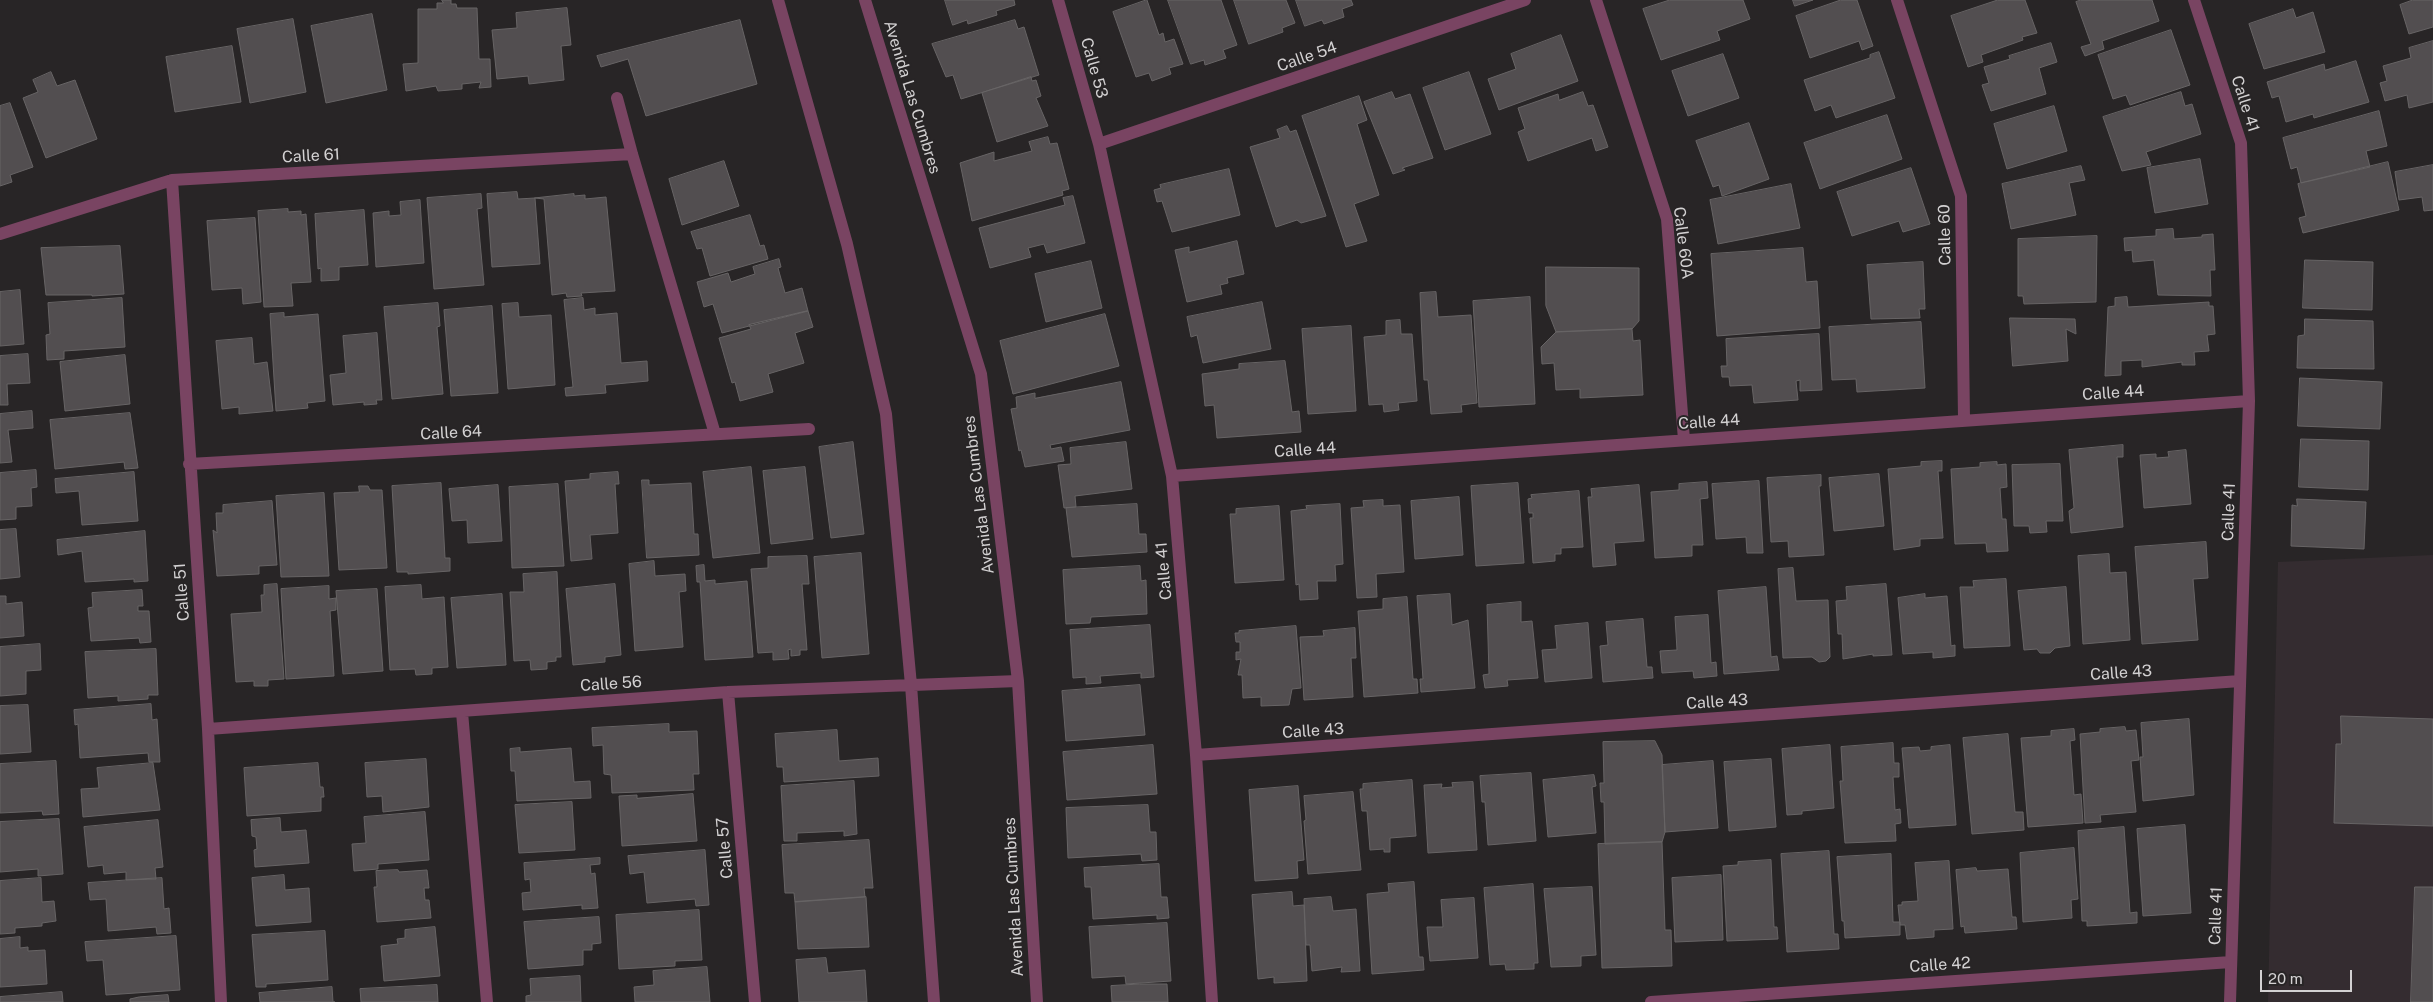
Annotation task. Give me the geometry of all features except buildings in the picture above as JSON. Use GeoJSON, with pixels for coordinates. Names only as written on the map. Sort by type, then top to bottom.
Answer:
{"type":"FeatureCollection","features":[{"type":"Feature","properties":{"kind":"street"},"geometry":{"type":"LineString","coordinates":[[778,0],[847,244],[886,414],[911,685],[934,1002]]}},
{"type":"Feature","properties":{"kind":"street","name":"Avenida Las Cumbres"},"geometry":{"type":"LineString","coordinates":[[865,0],[981,374],[1018,682],[1037,1002]]}},
{"type":"Feature","properties":{"kind":"street","name":"Calle 53"},"geometry":{"type":"LineString","coordinates":[[1058,0],[1099,144]]}},
{"type":"Feature","properties":{"kind":"street","name":"Calle 54"},"geometry":{"type":"LineString","coordinates":[[1099,144],[1525,0]]}},
{"type":"Feature","properties":{"kind":"street","name":"Calle 60A"},"geometry":{"type":"LineString","coordinates":[[1596,0],[1667,219],[1684,440]]}},
{"type":"Feature","properties":{"kind":"street","name":"Calle 60"},"geometry":{"type":"LineString","coordinates":[[1897,0],[1961,196],[1964,420]]}},
{"type":"Feature","properties":{"kind":"street","name":"Calle 41"},"geometry":{"type":"LineString","coordinates":[[2194,0],[2241,143],[2249,401],[2230,1002]]}},
{"type":"Feature","properties":{"kind":"street"},"geometry":{"type":"LineString","coordinates":[[617,98],[716,434]]}},
{"type":"Feature","properties":{"kind":"street","name":"Calle 41"},"geometry":{"type":"LineString","coordinates":[[1099,144],[1172,476],[1196,755],[1212,1002]]}},
{"type":"Feature","properties":{"kind":"street","name":"Calle 61"},"geometry":{"type":"LineString","coordinates":[[0,234],[172,180],[632,154]]}},
{"type":"Feature","properties":{"kind":"street","name":"Calle 51"},"geometry":{"type":"LineString","coordinates":[[172,180],[189,464],[208,728],[221,1002]]}},
{"type":"Feature","properties":{"kind":"street","name":"Calle 44"},"geometry":{"type":"LineString","coordinates":[[1172,476],[2249,401]]}},
{"type":"Feature","properties":{"kind":"street","name":"Calle 64"},"geometry":{"type":"LineString","coordinates":[[189,464],[809,429]]}},
{"type":"Feature","properties":{"kind":"street","name":"Calle 43"},"geometry":{"type":"LineString","coordinates":[[1196,755],[2240,681]]}},
{"type":"Feature","properties":{"kind":"street","name":"Calle 56"},"geometry":{"type":"LineString","coordinates":[[208,728],[462,712],[728,692],[1018,682]]}},
{"type":"Feature","properties":{"kind":"street","name":"Calle 57"},"geometry":{"type":"LineString","coordinates":[[728,692],[755,1002]]}},
{"type":"Feature","properties":{"kind":"street"},"geometry":{"type":"LineString","coordinates":[[462,712],[487,1002]]}},
{"type":"Feature","properties":{"kind":"street","name":"Calle 42"},"geometry":{"type":"LineString","coordinates":[[1651,1002],[2231,962]]}},
{"type":"Feature","properties":{"kind":"shaded area"},"geometry":{"type":"Polygon","coordinates":[[[2433,555],[2433,1002],[2268,1002],[2278,562],[2433,555]]]}}]}
